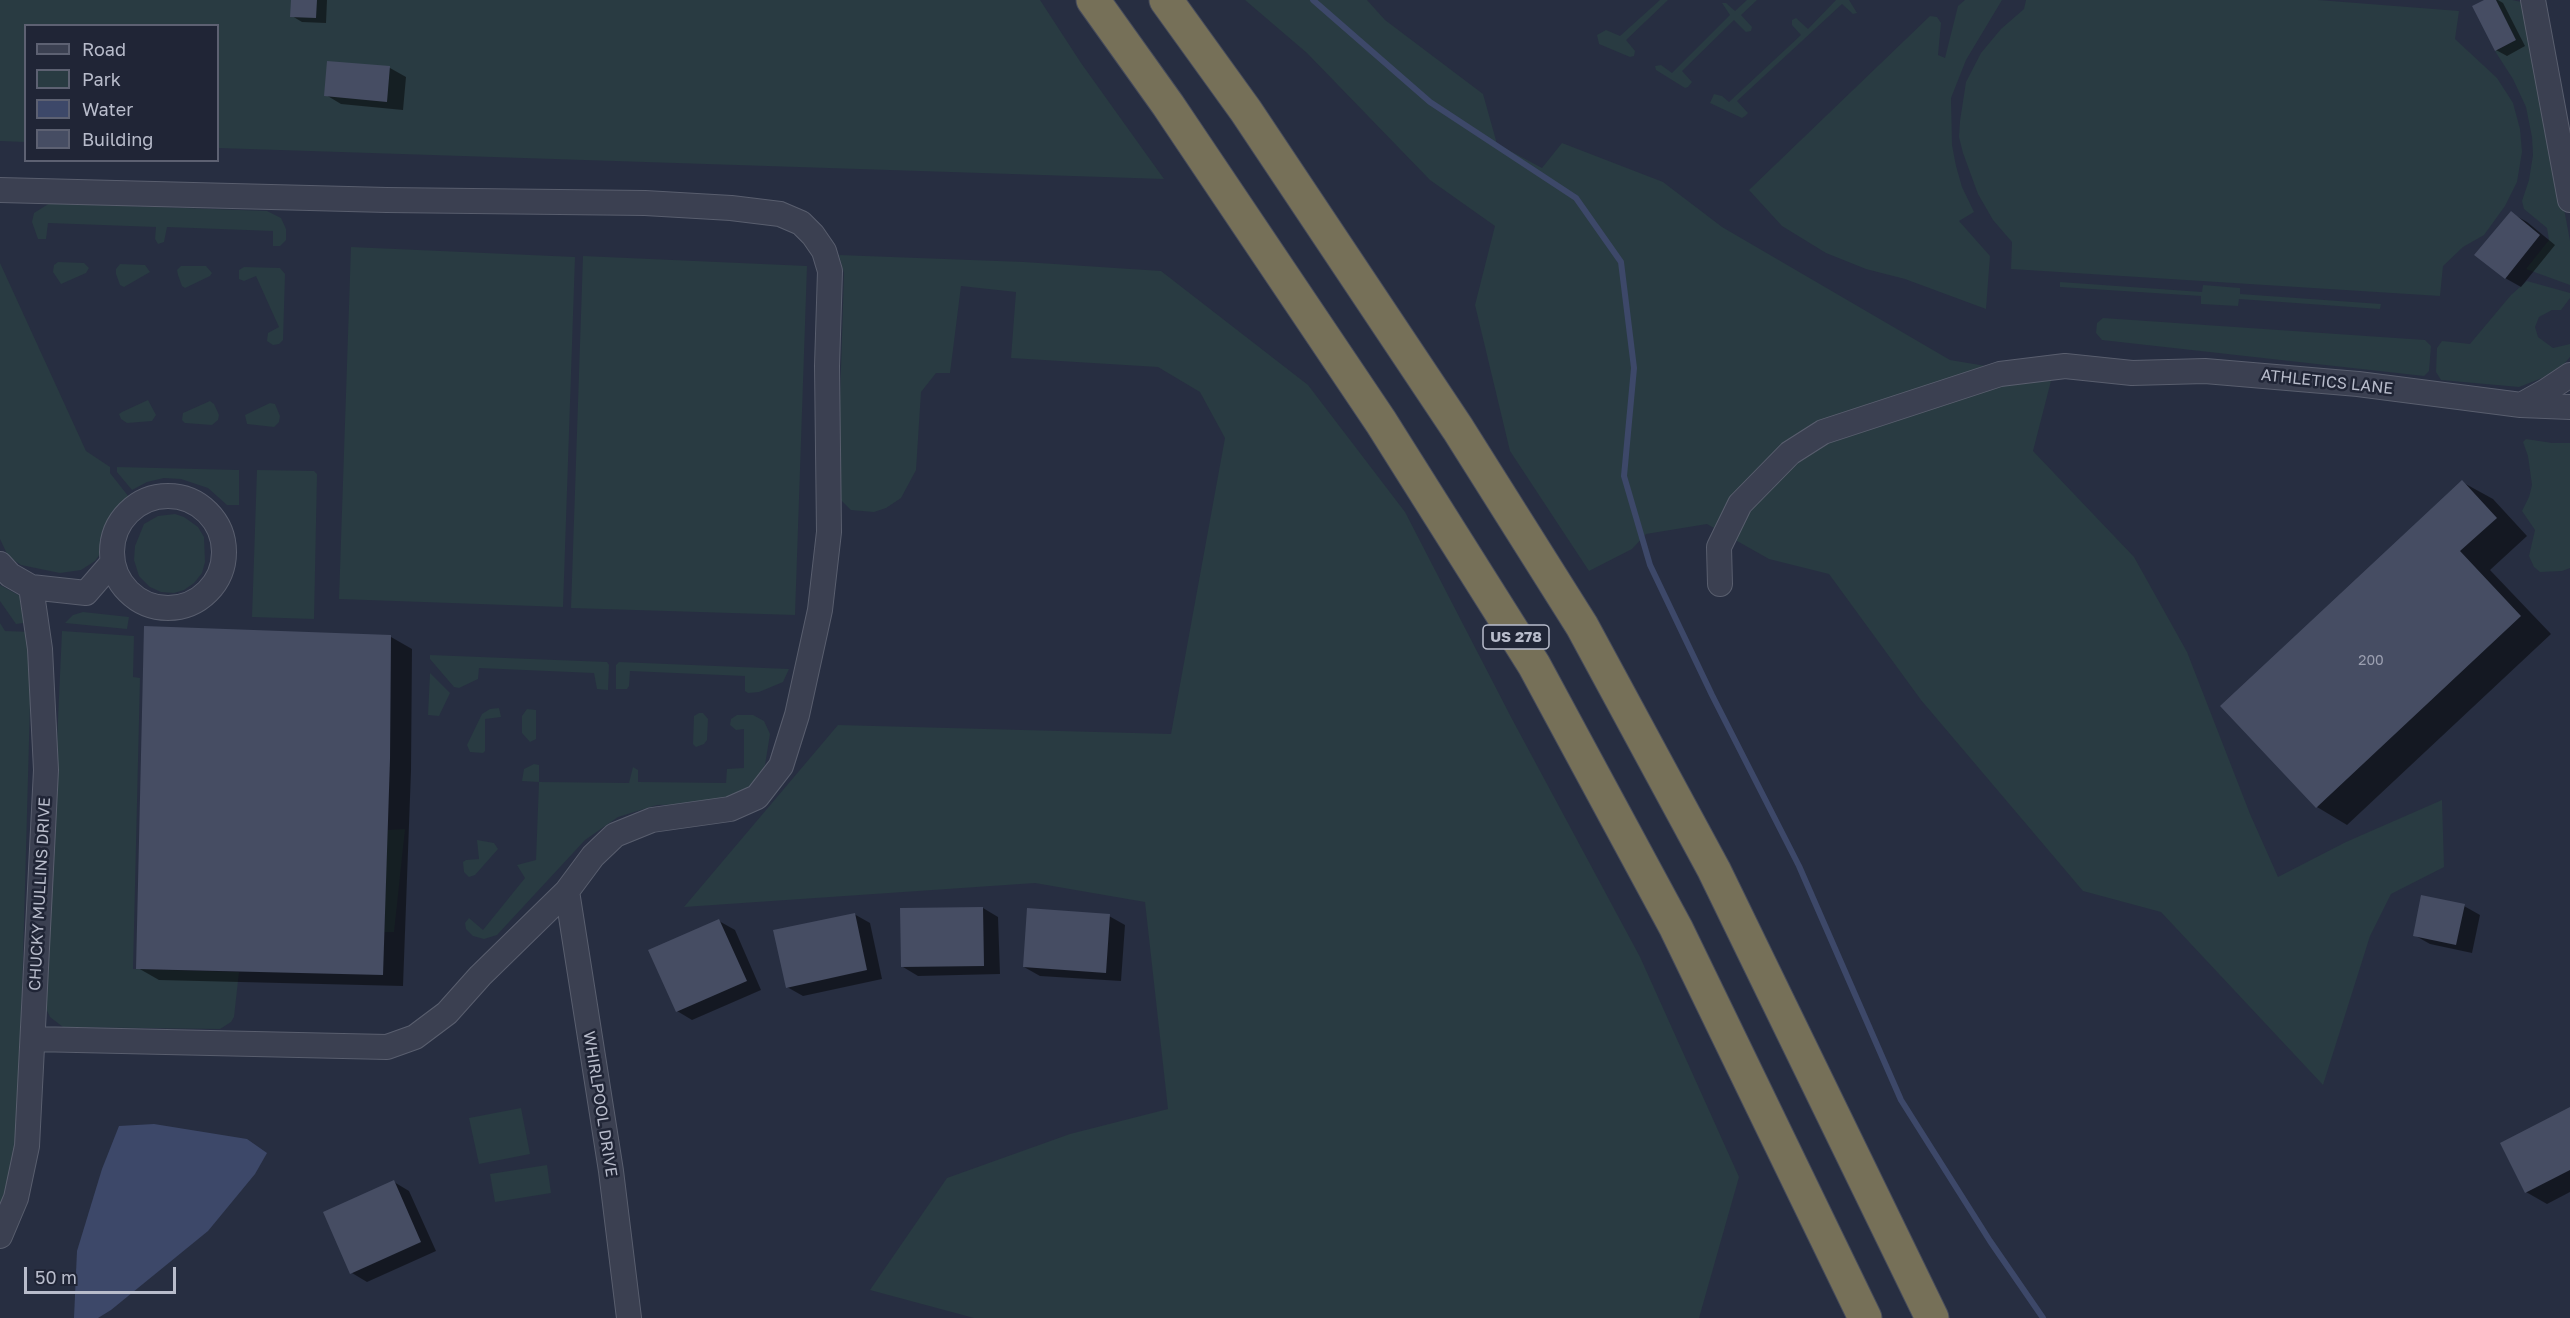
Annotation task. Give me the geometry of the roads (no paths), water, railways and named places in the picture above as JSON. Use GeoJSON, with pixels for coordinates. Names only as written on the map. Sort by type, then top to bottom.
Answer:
{"type":"FeatureCollection","features":[{"type":"Feature","properties":{"kind":"highway","name":"US 278"},"geometry":{"type":"LineString","coordinates":[[1093,0],[1168,105],[1375,412],[1534,665],[1676,928],[1865,1318]]}},
{"type":"Feature","properties":{"kind":"highway"},"geometry":{"type":"LineString","coordinates":[[1166,0],[1246,111],[1458,429],[1582,626],[1714,870],[1932,1318]]}},
{"type":"Feature","properties":{"kind":"street"},"geometry":{"type":"LineString","coordinates":[[2533,0],[2570,200]]}},
{"type":"Feature","properties":{"kind":"street"},"geometry":{"type":"LineString","coordinates":[[0,190],[656,204],[731,208],[780,214],[801,223],[824,251],[830,271],[827,366],[830,532],[820,610],[809,664],[781,766],[757,797],[730,808],[652,820],[615,835],[593,856],[567,891],[480,976],[447,1013],[415,1036],[387,1047],[33,1040]]}},
{"type":"Feature","properties":{"kind":"street","name":"ATHLETICS LANE"},"geometry":{"type":"LineString","coordinates":[[1720,584],[1719,547],[1740,504],[1790,453],[1823,432],[2000,374],[2065,366],[2132,374],[2205,371],[2358,384],[2521,405],[2570,407]]}},
{"type":"Feature","properties":{"kind":"street"},"geometry":{"type":"LineString","coordinates":[[2521,405],[2546,392],[2570,375]]}},
{"type":"Feature","properties":{"kind":"street"},"geometry":{"type":"LineString","coordinates":[[162,495],[180,497],[198,504],[212,517],[221,533],[224,551],[222,570],[213,586],[200,599],[183,607],[164,609],[135,598],[118,580],[112,562],[111,544],[117,526],[128,511],[144,500],[162,495]]}},
{"type":"Feature","properties":{"kind":"street"},"geometry":{"type":"LineString","coordinates":[[86,593],[112,562]]}},
{"type":"Feature","properties":{"kind":"street"},"geometry":{"type":"LineString","coordinates":[[0,564],[10,575],[31,587],[135,598]]}},
{"type":"Feature","properties":{"kind":"street","name":"CHUCKY MULLINS DRIVE"},"geometry":{"type":"LineString","coordinates":[[0,1236],[16,1198],[27,1146],[46,770],[40,649],[31,587]]}},
{"type":"Feature","properties":{"kind":"street","name":"WHIRLPOOL DRIVE"},"geometry":{"type":"LineString","coordinates":[[567,891],[611,1171],[629,1318]]}},
{"type":"Feature","properties":{"kind":"water"},"geometry":{"type":"Polygon","coordinates":[[[154,1124],[247,1139],[267,1153],[255,1174],[208,1231],[111,1310],[98,1318],[74,1318],[77,1251],[102,1169],[119,1126],[154,1124]]]}},
{"type":"Feature","properties":{"kind":"waterway"},"geometry":{"type":"LineString","coordinates":[[1313,0],[1430,102],[1576,198],[1621,262],[1634,368],[1624,476],[1650,565],[1712,695],[1799,866],[1901,1100],[1990,1241],[2043,1318]]}}]}
